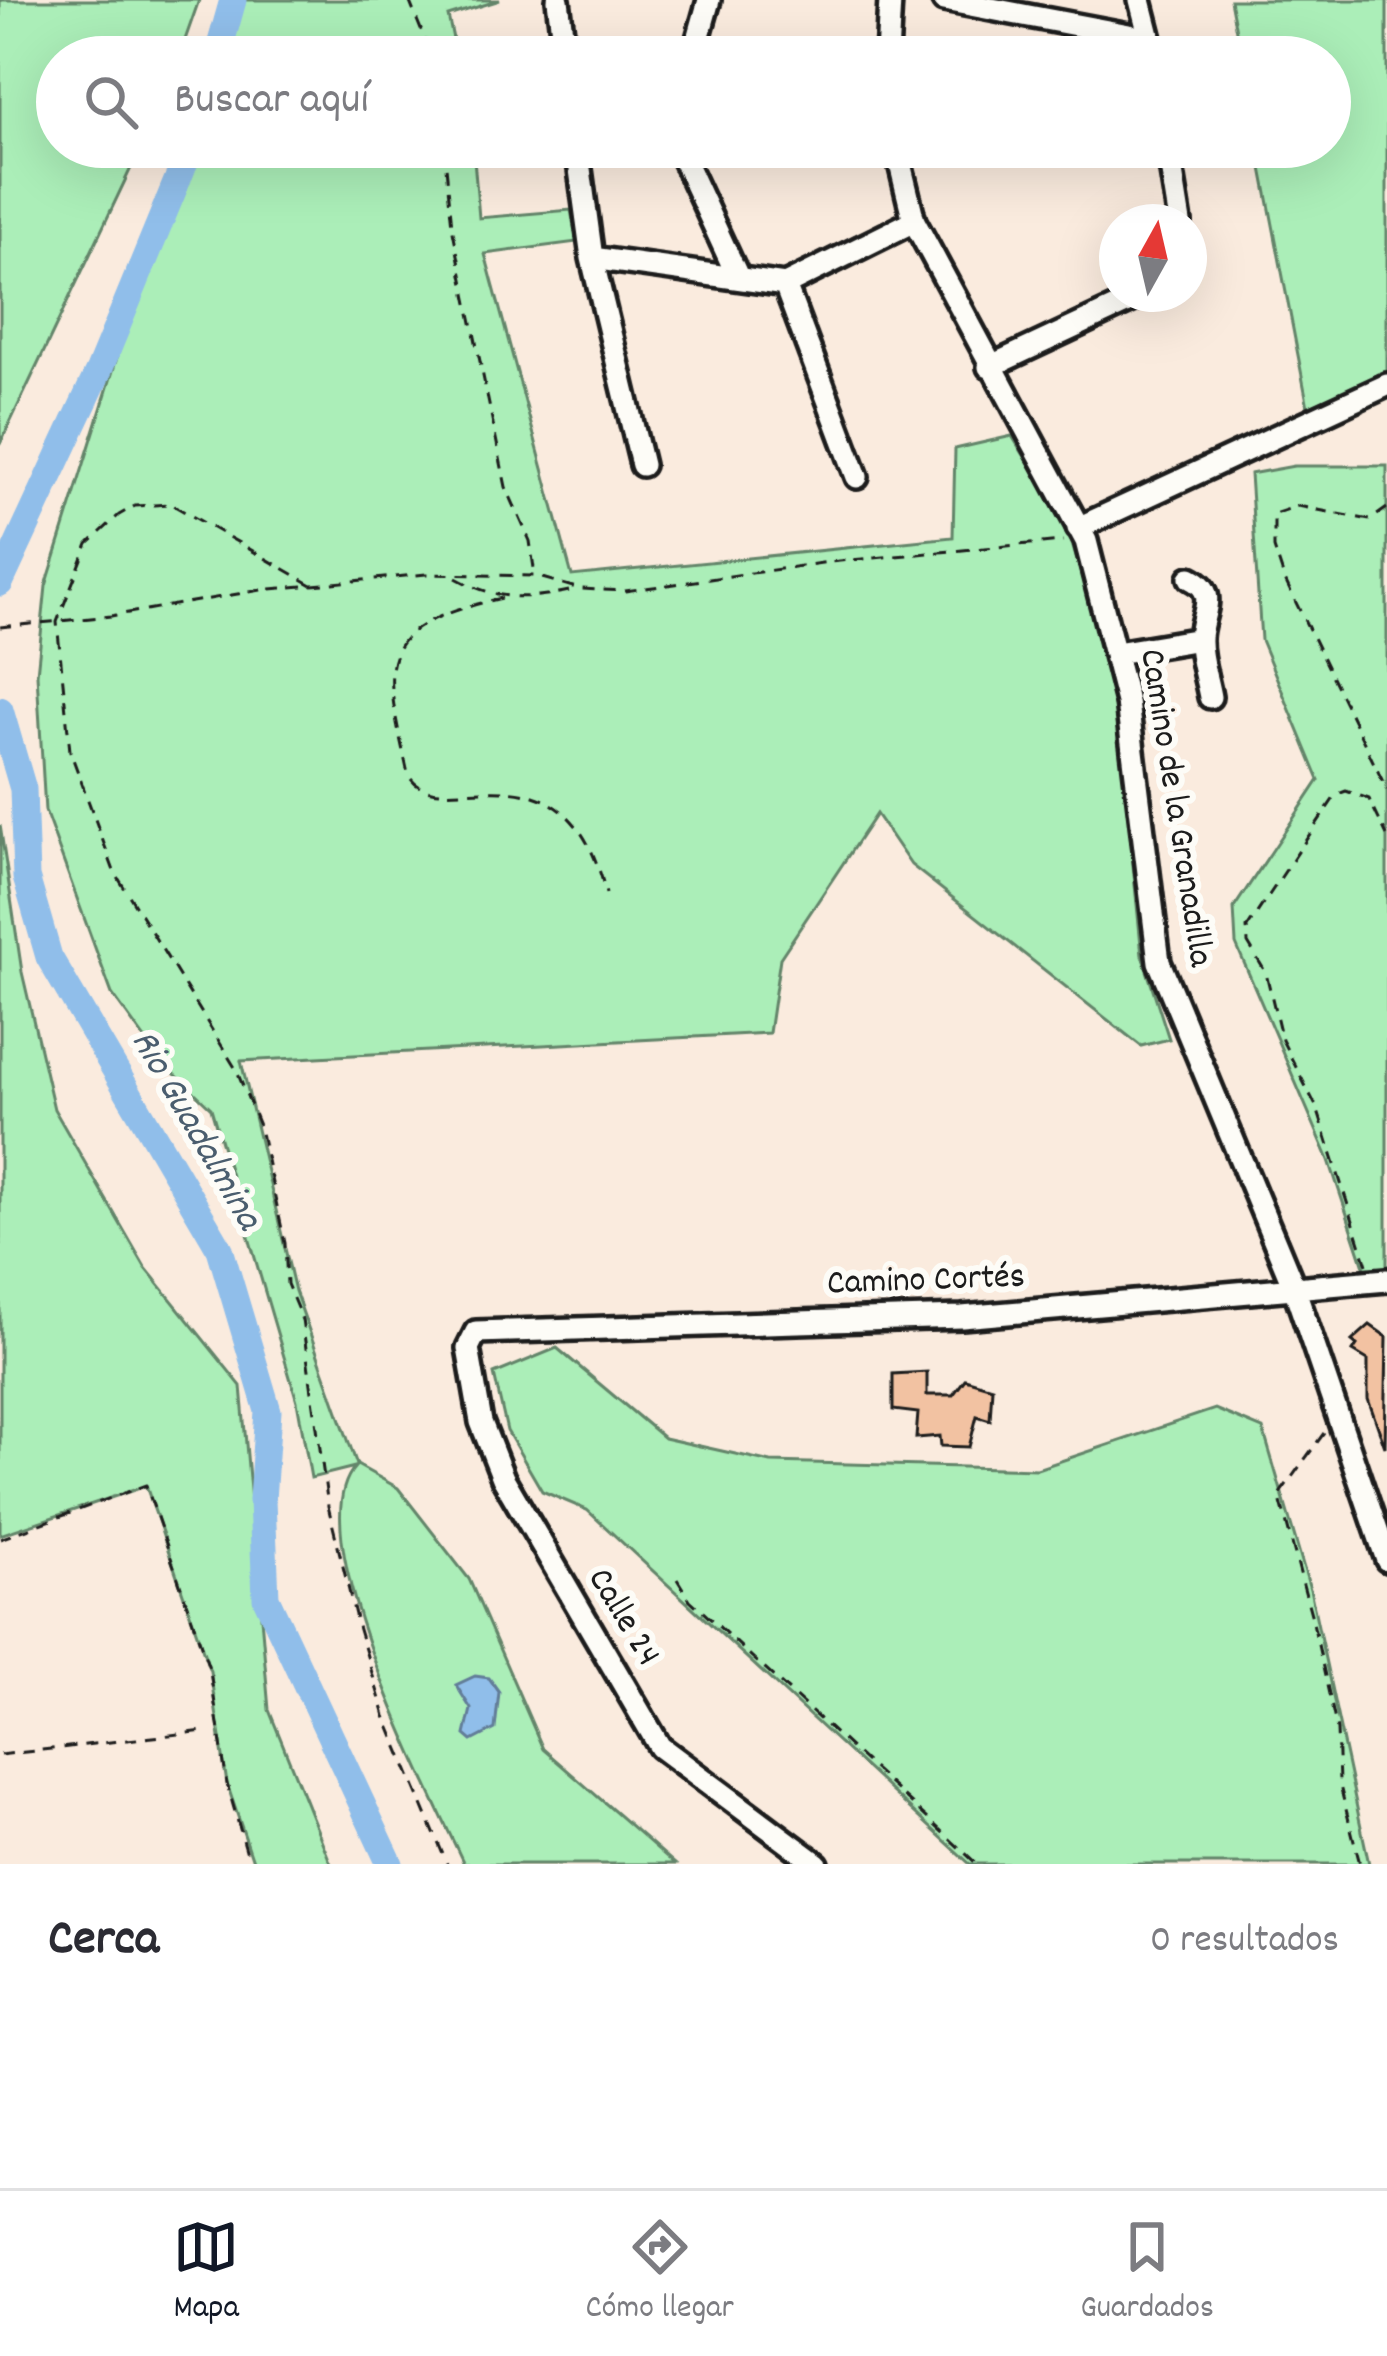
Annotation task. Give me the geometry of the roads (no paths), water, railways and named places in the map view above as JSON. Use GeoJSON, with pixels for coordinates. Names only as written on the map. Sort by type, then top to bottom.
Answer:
{"type":"FeatureCollection","features":[{"type":"Feature","properties":{"kind":"street"},"geometry":{"type":"LineString","coordinates":[[558,0],[562,36]]}},
{"type":"Feature","properties":{"kind":"street"},"geometry":{"type":"LineString","coordinates":[[699,36],[709,0]]}},
{"type":"Feature","properties":{"kind":"street"},"geometry":{"type":"LineString","coordinates":[[888,36],[890,0]]}},
{"type":"Feature","properties":{"kind":"street"},"geometry":{"type":"LineString","coordinates":[[944,0],[1100,36]]}},
{"type":"Feature","properties":{"kind":"street"},"geometry":{"type":"LineString","coordinates":[[1140,0],[1149,36]]}},
{"type":"Feature","properties":{"kind":"street"},"geometry":{"type":"LineString","coordinates":[[580,168],[592,258],[642,465]]}},
{"type":"Feature","properties":{"kind":"street"},"geometry":{"type":"LineString","coordinates":[[688,168],[738,277]]}},
{"type":"Feature","properties":{"kind":"street","name":"Camino de la Granadilla"},"geometry":{"type":"LineString","coordinates":[[901,168],[914,221],[1082,535],[1116,653],[1135,756],[1159,962],[1295,1290],[1387,1560]]}},
{"type":"Feature","properties":{"kind":"street"},"geometry":{"type":"LineString","coordinates":[[1171,168],[1177,204]]}},
{"type":"Feature","properties":{"kind":"street"},"geometry":{"type":"LineString","coordinates":[[592,258],[785,284],[914,221]]}},
{"type":"Feature","properties":{"kind":"street"},"geometry":{"type":"LineString","coordinates":[[785,284],[857,477]]}},
{"type":"Feature","properties":{"kind":"street"},"geometry":{"type":"LineString","coordinates":[[989,367],[1107,312]]}},
{"type":"Feature","properties":{"kind":"street"},"geometry":{"type":"LineString","coordinates":[[1082,535],[1387,385]]}},
{"type":"Feature","properties":{"kind":"street"},"geometry":{"type":"LineString","coordinates":[[1082,535],[1387,398]]}},
{"type":"Feature","properties":{"kind":"street"},"geometry":{"type":"LineString","coordinates":[[1190,578],[1208,598],[1200,639],[1210,697]]}},
{"type":"Feature","properties":{"kind":"street"},"geometry":{"type":"LineString","coordinates":[[1116,653],[1200,639]]}},
{"type":"Feature","properties":{"kind":"street","name":"Camino Cortés"},"geometry":{"type":"LineString","coordinates":[[471,1339],[484,1329],[635,1315],[962,1317],[1379,1281]]}},
{"type":"Feature","properties":{"kind":"street","name":"Calle 24"},"geometry":{"type":"LineString","coordinates":[[471,1339],[481,1422],[503,1478],[660,1747],[818,1864]]}},
{"type":"Feature","properties":{"kind":"water"},"geometry":{"type":"Polygon","coordinates":[[[475,1676],[489,1678],[499,1692],[495,1729],[472,1741],[465,1735],[471,1709],[456,1685],[475,1676]]]}},
{"type":"Feature","properties":{"kind":"waterway","name":"Rio Guadalmina"},"geometry":{"type":"LineString","coordinates":[[223,36],[233,0]]}},
{"type":"Feature","properties":{"kind":"waterway","name":"Rio Guadalmina"},"geometry":{"type":"LineString","coordinates":[[0,583],[99,370],[182,168]]}},
{"type":"Feature","properties":{"kind":"waterway","name":"Rio Guadalmina"},"geometry":{"type":"LineString","coordinates":[[0,710],[23,789],[26,877],[49,957],[220,1249],[268,1411],[262,1500],[266,1598],[390,1864]]}}]}
